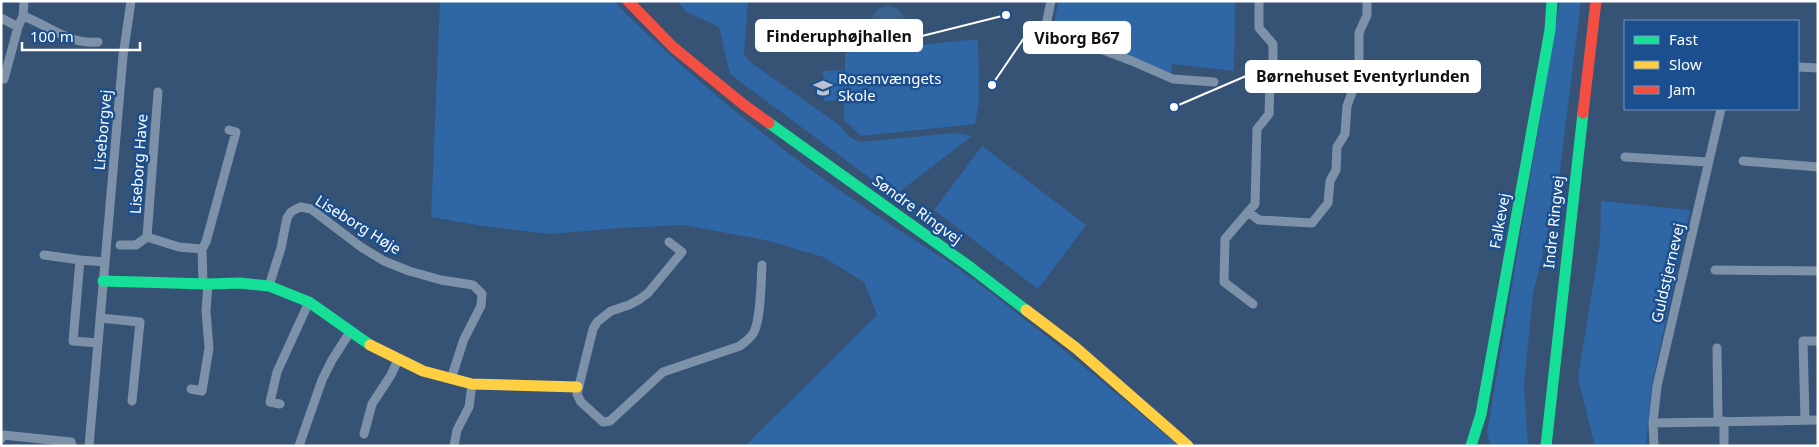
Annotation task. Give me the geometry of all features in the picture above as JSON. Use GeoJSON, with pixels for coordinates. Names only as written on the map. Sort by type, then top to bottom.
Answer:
{"type":"FeatureCollection","features":[{"type":"Feature","properties":{"kind":"street"},"geometry":{"type":"LineString","coordinates":[[4,79],[22,16],[24,1]]}},
{"type":"Feature","properties":{"kind":"street","name":"Liseborgvej"},"geometry":{"type":"LineString","coordinates":[[90,446],[123,56],[130,1]]}},
{"type":"Feature","properties":{"kind":"street","name":"Søndre Ringvej"},"geometry":{"type":"LineString","coordinates":[[628,1],[673,47],[744,105],[970,267],[1069,342],[1188,446]]}},
{"type":"Feature","properties":{"kind":"street"},"geometry":{"type":"LineString","coordinates":[[1051,1],[1044,30],[1132,60],[1172,79],[1214,82]]}},
{"type":"Feature","properties":{"kind":"street"},"geometry":{"type":"LineString","coordinates":[[1253,304],[1224,282],[1225,239],[1255,204],[1257,129],[1269,114],[1270,85],[1273,79],[1272,44],[1259,28],[1259,1]]}},
{"type":"Feature","properties":{"kind":"street"},"geometry":{"type":"LineString","coordinates":[[1248,212],[1260,220],[1312,223],[1328,202],[1330,181],[1336,170],[1337,147],[1345,134],[1347,106],[1359,68],[1359,32],[1367,15],[1367,1]]}},
{"type":"Feature","properties":{"kind":"street","name":"Falkevej"},"geometry":{"type":"LineString","coordinates":[[1471,446],[1482,405],[1550,30],[1552,1]]}},
{"type":"Feature","properties":{"kind":"street","name":"Indre Ringvej"},"geometry":{"type":"LineString","coordinates":[[1546,446],[1574,176],[1596,1]]}},
{"type":"Feature","properties":{"kind":"street"},"geometry":{"type":"LineString","coordinates":[[22,16],[66,37],[90,43],[98,42]]}},
{"type":"Feature","properties":{"kind":"street"},"geometry":{"type":"LineString","coordinates":[[1,18],[18,27]]}},
{"type":"Feature","properties":{"kind":"street"},"geometry":{"type":"LineString","coordinates":[[1799,67],[1818,68]]}},
{"type":"Feature","properties":{"kind":"street"},"geometry":{"type":"LineString","coordinates":[[1273,79],[1288,79],[1299,84],[1355,84]]}},
{"type":"Feature","properties":{"kind":"street","name":"Liseborg Have"},"geometry":{"type":"LineString","coordinates":[[147,237],[158,92]]}},
{"type":"Feature","properties":{"kind":"street","name":"Guldstjernevej"},"geometry":{"type":"LineString","coordinates":[[1654,446],[1653,423],[1657,386],[1721,110]]}},
{"type":"Feature","properties":{"kind":"street"},"geometry":{"type":"LineString","coordinates":[[191,389],[202,391],[209,348],[206,283],[202,249],[206,242],[236,132],[229,130]]}},
{"type":"Feature","properties":{"kind":"street"},"geometry":{"type":"LineString","coordinates":[[1625,157],[1708,162]]}},
{"type":"Feature","properties":{"kind":"street"},"geometry":{"type":"LineString","coordinates":[[1743,161],[1818,166]]}},
{"type":"Feature","properties":{"kind":"street","name":"Liseborg Høje"},"geometry":{"type":"LineString","coordinates":[[269,286],[288,218],[291,212],[301,207],[311,209],[361,247],[384,261],[409,272],[473,285],[482,294],[481,306],[464,339],[451,379]]}},
{"type":"Feature","properties":{"kind":"street"},"geometry":{"type":"LineString","coordinates":[[120,244],[136,245],[147,237],[179,247],[202,249]]}},
{"type":"Feature","properties":{"kind":"street"},"geometry":{"type":"LineString","coordinates":[[670,242],[682,252],[648,293],[629,306],[611,311],[597,322],[593,329],[576,394],[580,402],[603,422],[610,421],[663,372],[740,346],[748,340],[754,334],[758,321],[762,265]]}},
{"type":"Feature","properties":{"kind":"street"},"geometry":{"type":"LineString","coordinates":[[44,255],[105,262]]}},
{"type":"Feature","properties":{"kind":"street"},"geometry":{"type":"LineString","coordinates":[[80,260],[73,340],[98,343]]}},
{"type":"Feature","properties":{"kind":"street"},"geometry":{"type":"LineString","coordinates":[[1715,270],[1818,271]]}},
{"type":"Feature","properties":{"kind":"street"},"geometry":{"type":"LineString","coordinates":[[103,281],[240,283],[269,286],[309,302],[350,332],[398,360],[423,371],[472,384],[577,387]]}},
{"type":"Feature","properties":{"kind":"street"},"geometry":{"type":"LineString","coordinates":[[280,404],[270,402],[277,372],[309,302]]}},
{"type":"Feature","properties":{"kind":"street"},"geometry":{"type":"LineString","coordinates":[[100,318],[140,322],[132,401]]}},
{"type":"Feature","properties":{"kind":"street"},"geometry":{"type":"LineString","coordinates":[[299,446],[322,380],[350,332]]}},
{"type":"Feature","properties":{"kind":"street"},"geometry":{"type":"LineString","coordinates":[[1805,420],[1803,341],[1818,341]]}},
{"type":"Feature","properties":{"kind":"street"},"geometry":{"type":"LineString","coordinates":[[1717,348],[1724,446]]}},
{"type":"Feature","properties":{"kind":"street"},"geometry":{"type":"LineString","coordinates":[[364,434],[372,404],[391,375],[398,360]]}},
{"type":"Feature","properties":{"kind":"street"},"geometry":{"type":"LineString","coordinates":[[454,446],[457,430],[469,407],[472,384]]}},
{"type":"Feature","properties":{"kind":"street"},"geometry":{"type":"LineString","coordinates":[[1653,423],[1818,420]]}},
{"type":"Feature","properties":{"kind":"street"},"geometry":{"type":"LineString","coordinates":[[1,439],[3,435],[71,442],[72,446]]}},
{"type":"Feature","properties":{"kind":"shaded area"},"geometry":{"type":"Polygon","coordinates":[[[440,1],[613,1],[698,80],[788,153],[865,208],[953,265],[994,295],[1179,446],[745,446],[877,315],[864,282],[823,257],[765,240],[683,225],[551,234],[483,226],[431,217],[440,1]]]}},
{"type":"Feature","properties":{"kind":"shaded area"},"geometry":{"type":"Polygon","coordinates":[[[677,1],[748,1],[744,54],[750,62],[838,124],[851,138],[860,142],[954,133],[972,136],[894,196],[730,74],[719,27],[687,12],[677,1]]]}},
{"type":"Feature","properties":{"kind":"shaded area"},"geometry":{"type":"Polygon","coordinates":[[[1058,1],[1235,1],[1234,71],[1172,64],[1171,73],[1054,27],[1058,1]]]}},
{"type":"Feature","properties":{"kind":"shaded area"},"geometry":{"type":"Polygon","coordinates":[[[1560,1],[1581,1],[1557,193],[1533,294],[1524,384],[1528,446],[1491,446],[1487,433],[1560,1]]]}},
{"type":"Feature","properties":{"kind":"shaded area"},"geometry":{"type":"Polygon","coordinates":[[[888,6],[894,7],[899,11],[903,16],[903,28],[899,33],[894,37],[888,38],[882,37],[877,33],[873,28],[872,22],[873,16],[877,11],[882,7],[888,6]]]}},
{"type":"Feature","properties":{"kind":"shaded area"},"geometry":{"type":"Polygon","coordinates":[[[978,39],[979,102],[975,124],[861,136],[844,120],[845,53],[978,39]]]}},
{"type":"Feature","properties":{"kind":"shaded area"},"geometry":{"type":"Polygon","coordinates":[[[843,70],[844,100],[824,101],[823,71],[843,70]]]}},
{"type":"Feature","properties":{"kind":"shaded area"},"geometry":{"type":"Polygon","coordinates":[[[982,146],[1086,225],[1038,289],[934,210],[982,146]]]}},
{"type":"Feature","properties":{"kind":"shaded area"},"geometry":{"type":"Polygon","coordinates":[[[1601,201],[1690,210],[1652,383],[1646,446],[1595,446],[1578,378],[1600,242],[1601,201]]]}},
{"type":"Feature","properties":{"kind":"traffic: fast"},"geometry":{"type":"LineString","coordinates":[[1471,446],[1481,414],[1550,30],[1552,1]]}},
{"type":"Feature","properties":{"kind":"traffic: fast"},"geometry":{"type":"LineString","coordinates":[[1546,446],[1583,113]]}},
{"type":"Feature","properties":{"kind":"traffic: fast"},"geometry":{"type":"LineString","coordinates":[[769,123],[970,267],[1026,310]]}},
{"type":"Feature","properties":{"kind":"traffic: fast"},"geometry":{"type":"LineString","coordinates":[[103,281],[240,283],[269,286],[309,302],[370,345]]}},
{"type":"Feature","properties":{"kind":"traffic: slow"},"geometry":{"type":"LineString","coordinates":[[1026,310],[1076,348],[1188,446]]}},
{"type":"Feature","properties":{"kind":"traffic: slow"},"geometry":{"type":"LineString","coordinates":[[370,345],[423,371],[472,384],[577,387]]}},
{"type":"Feature","properties":{"kind":"traffic: jam"},"geometry":{"type":"LineString","coordinates":[[628,1],[673,47],[769,123]]}},
{"type":"Feature","properties":{"kind":"traffic: jam"},"geometry":{"type":"LineString","coordinates":[[1583,113],[1596,1]]}},
{"type":"Feature","properties":{"kind":"place","name":"Finderuphøjhallen"},"geometry":{"type":"Point","coordinates":[1006,15]}},
{"type":"Feature","properties":{"kind":"place","name":"Viborg B67"},"geometry":{"type":"Point","coordinates":[992,85]}},
{"type":"Feature","properties":{"kind":"place","name":"Rosenvængets Skole"},"geometry":{"type":"Point","coordinates":[823,88]}},
{"type":"Feature","properties":{"kind":"place","name":"Børnehuset Eventyrlunden"},"geometry":{"type":"Point","coordinates":[1174,107]}}]}
